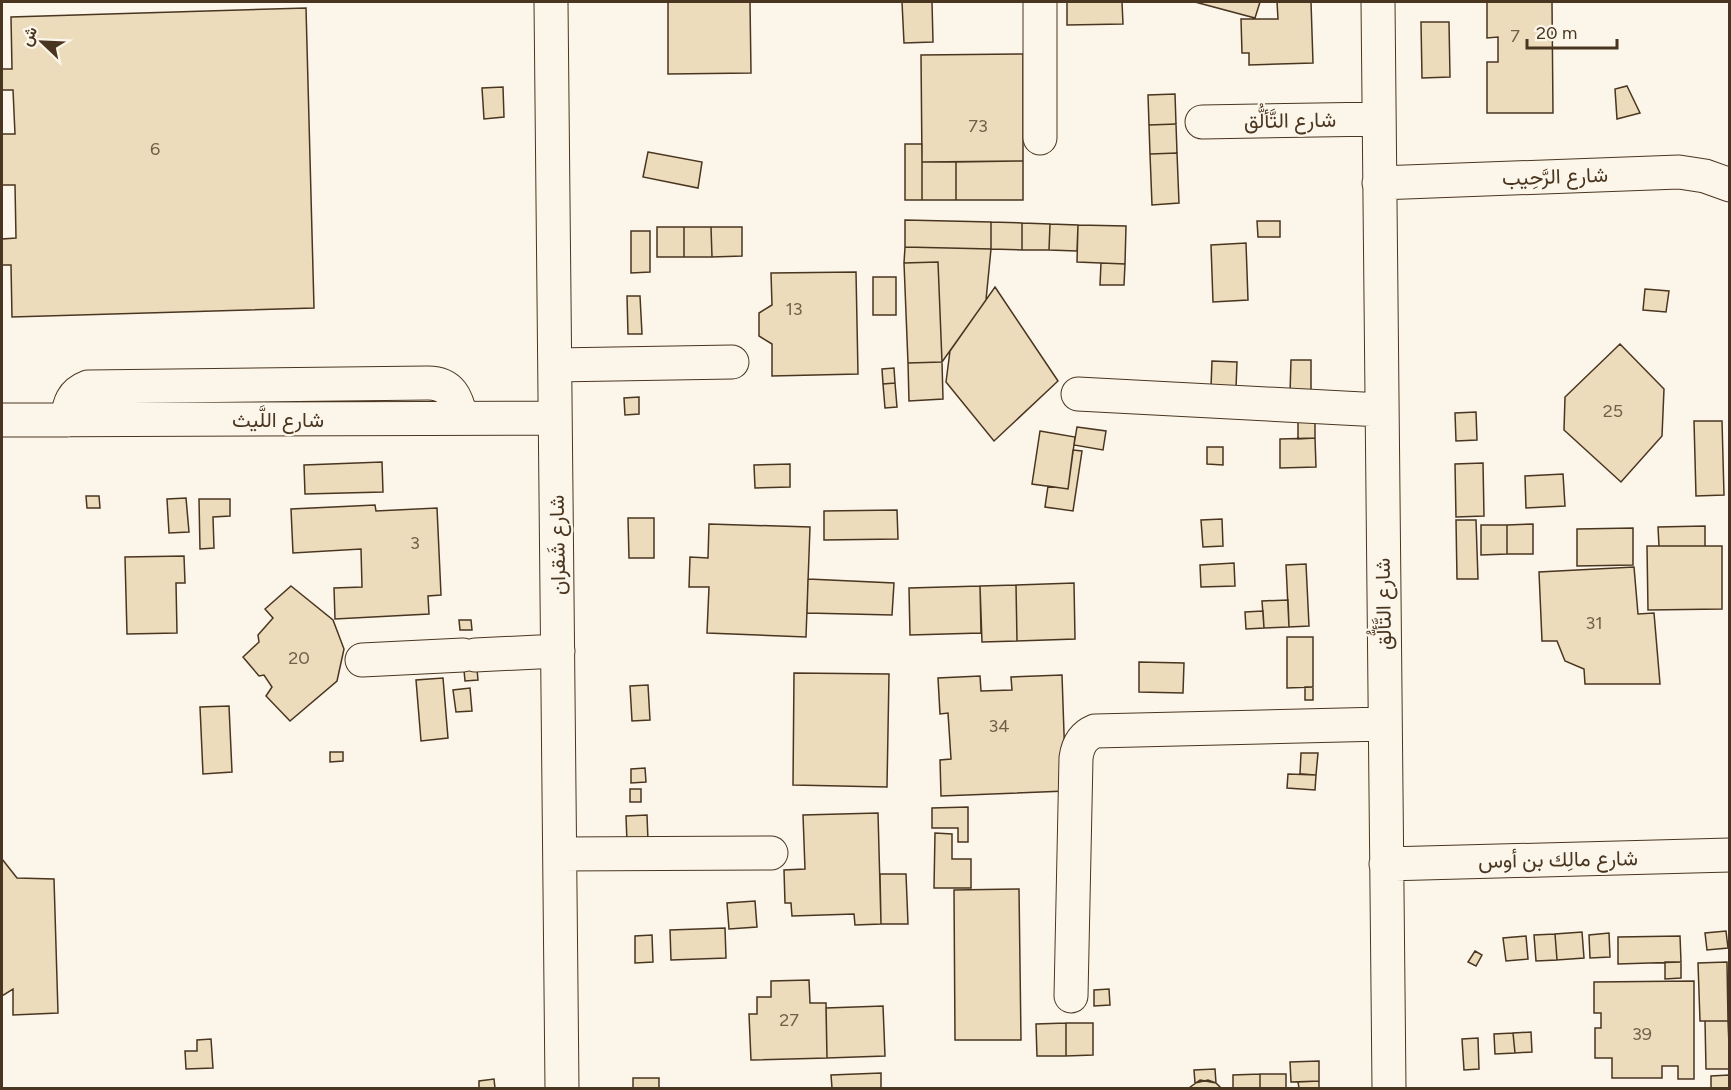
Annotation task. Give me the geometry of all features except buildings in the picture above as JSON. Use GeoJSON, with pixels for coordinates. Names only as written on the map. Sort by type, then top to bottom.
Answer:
{"type":"FeatureCollection","features":[{"type":"Feature","properties":{"kind":"street","name":"شارع شَقران"},"geometry":{"type":"LineString","coordinates":[[551,2],[562,1089]]}},
{"type":"Feature","properties":{"kind":"street"},"geometry":{"type":"LineString","coordinates":[[1040,138],[1041,2]]}},
{"type":"Feature","properties":{"kind":"street","name":"شارع التَّألُّق"},"geometry":{"type":"LineString","coordinates":[[1378,2],[1378,183],[1389,1089]]}},
{"type":"Feature","properties":{"kind":"street","name":"شارع التَّألُّق"},"geometry":{"type":"LineString","coordinates":[[1202,122],[1379,119]]}},
{"type":"Feature","properties":{"kind":"street","name":"شارع الرَّحِيب"},"geometry":{"type":"LineString","coordinates":[[1378,183],[1679,172],[1705,176],[1730,185]]}},
{"type":"Feature","properties":{"kind":"street"},"geometry":{"type":"LineString","coordinates":[[555,365],[732,362]]}},
{"type":"Feature","properties":{"kind":"street"},"geometry":{"type":"LineString","coordinates":[[1078,394],[1381,410]]}},
{"type":"Feature","properties":{"kind":"street","name":"شارع اللَّيث"},"geometry":{"type":"LineString","coordinates":[[2,420],[555,418]]}},
{"type":"Feature","properties":{"kind":"street"},"geometry":{"type":"LineString","coordinates":[[362,660],[558,651]]}},
{"type":"Feature","properties":{"kind":"street"},"geometry":{"type":"LineString","coordinates":[[1071,996],[1076,758],[1077,749],[1087,735],[1095,731],[1384,724]]}},
{"type":"Feature","properties":{"kind":"street"},"geometry":{"type":"LineString","coordinates":[[560,854],[771,853]]}},
{"type":"Feature","properties":{"kind":"street","name":"شارع مالِك بن أوس"},"geometry":{"type":"LineString","coordinates":[[1386,864],[1730,855]]}}]}
